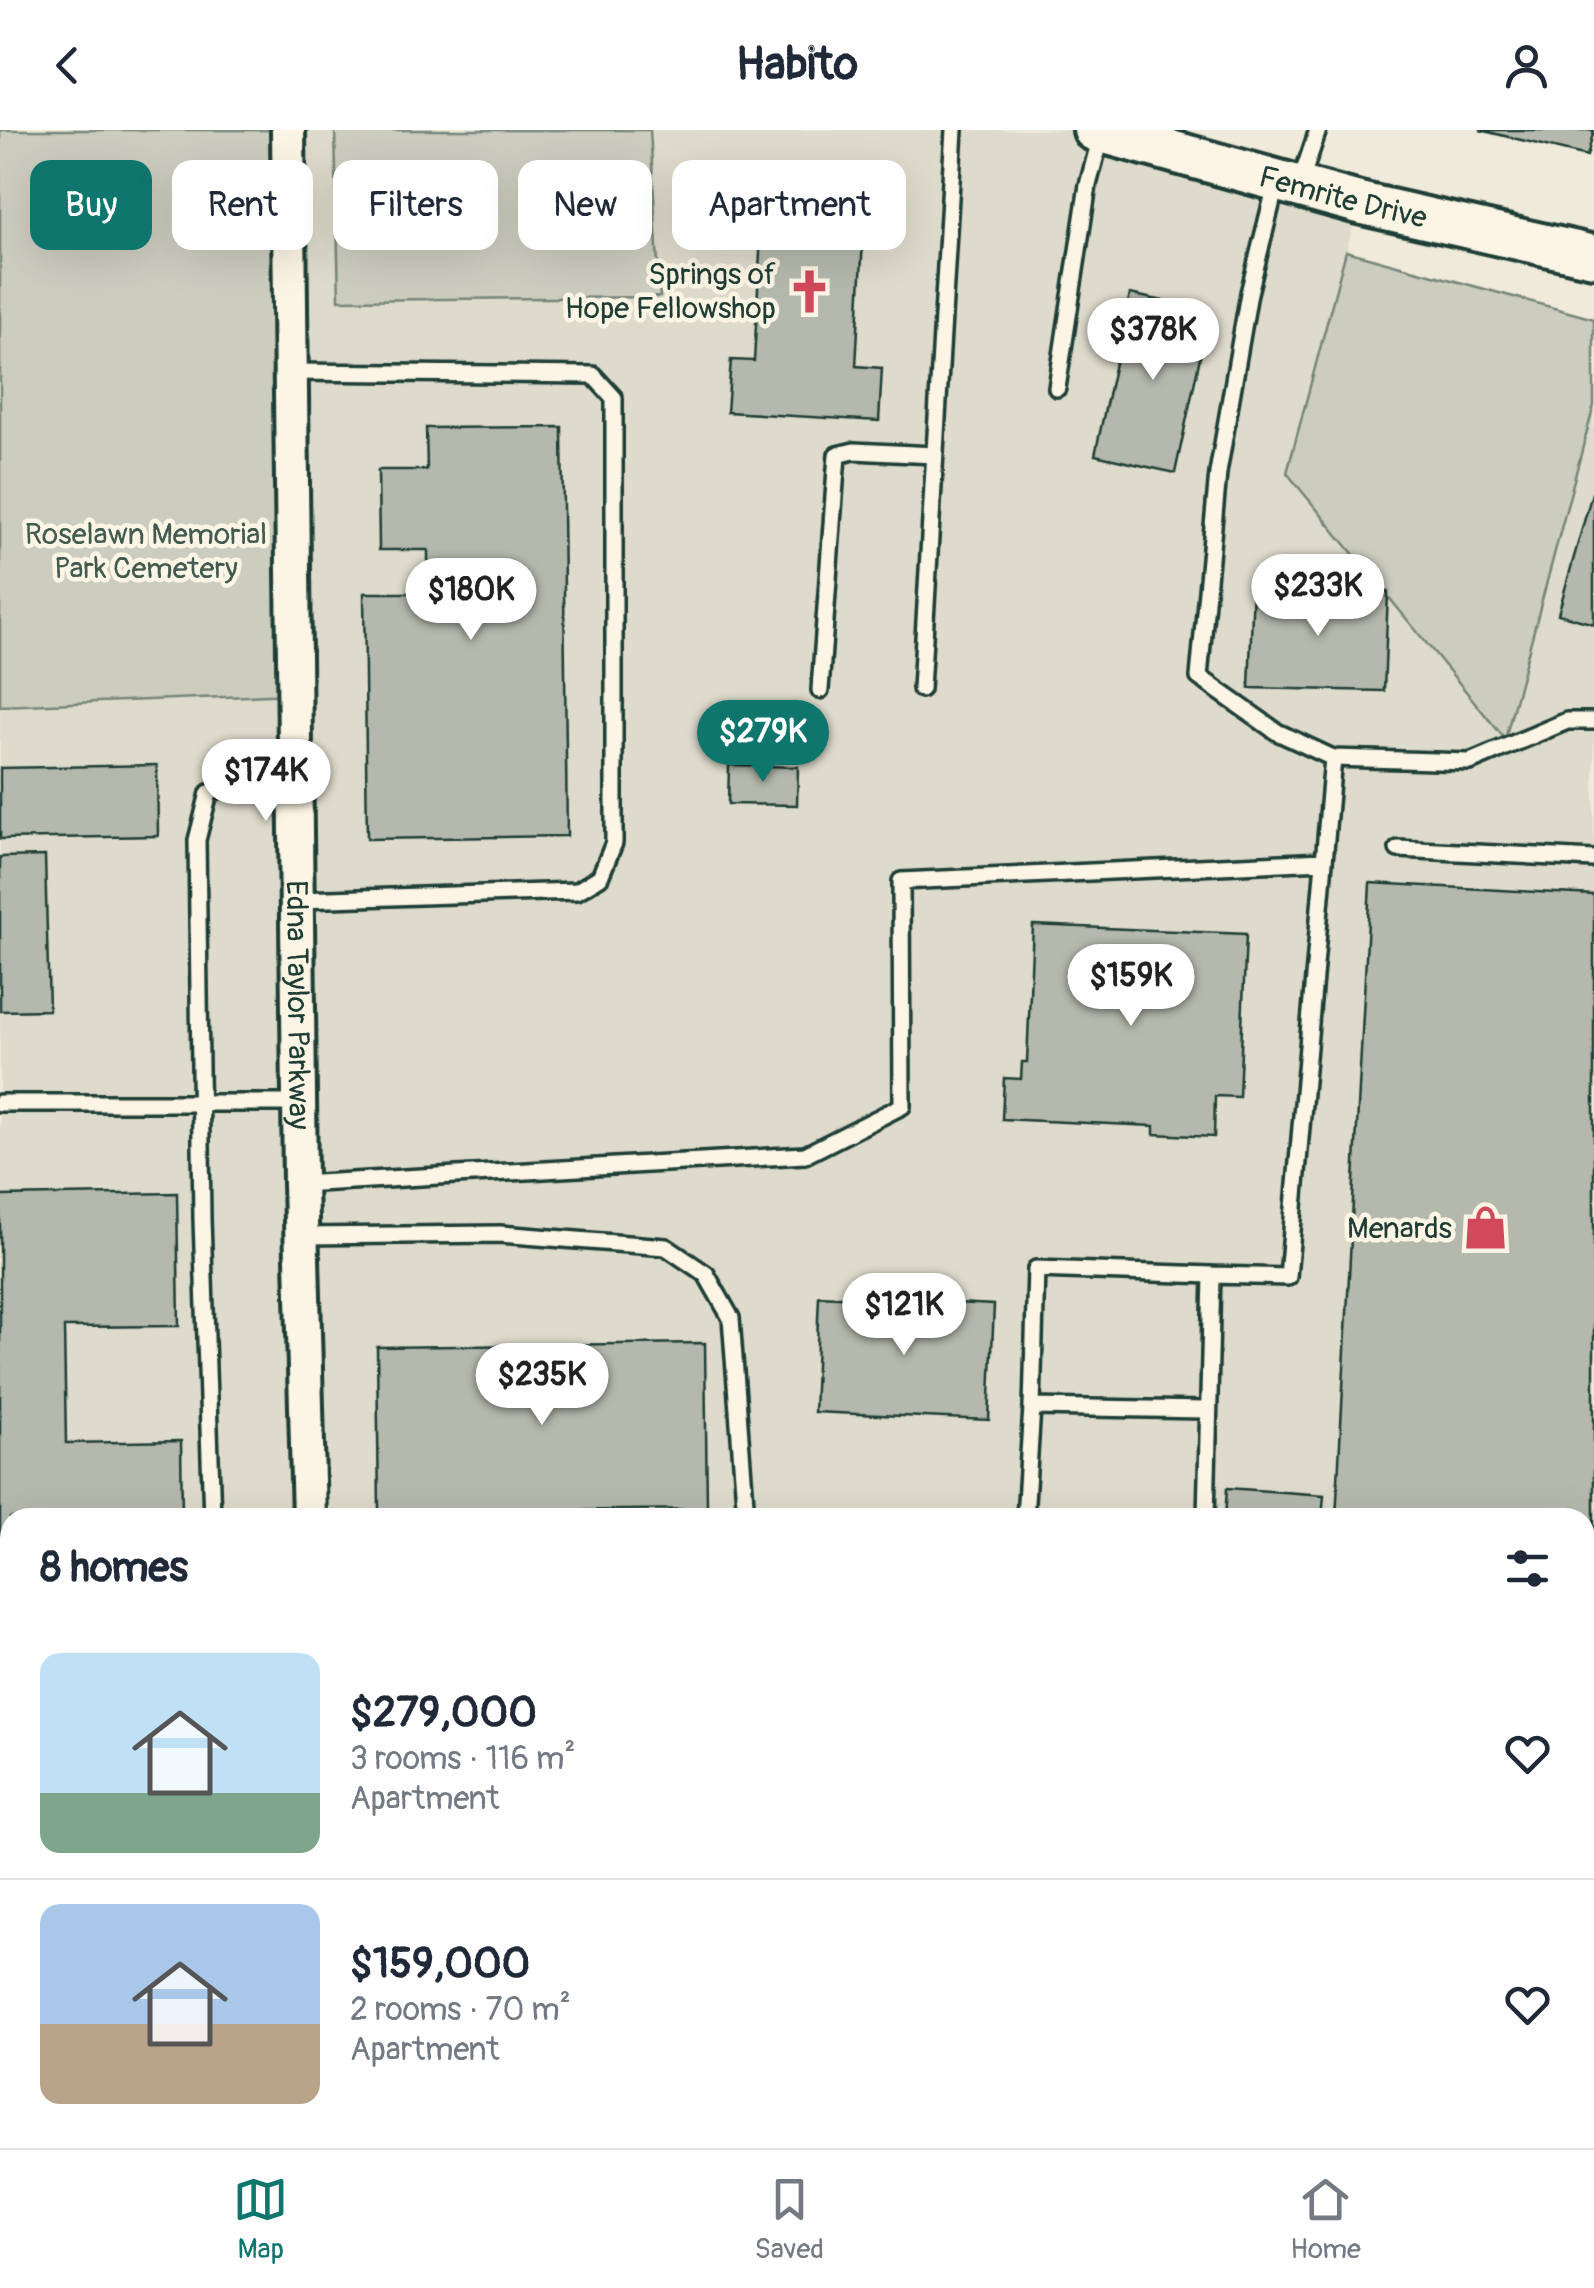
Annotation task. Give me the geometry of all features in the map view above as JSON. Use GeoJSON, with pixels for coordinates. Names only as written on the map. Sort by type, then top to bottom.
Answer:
{"type":"FeatureCollection","features":[{"type":"Feature","properties":{"kind":"street","name":"Edna Taylor Parkway"},"geometry":{"type":"LineString","coordinates":[[288,130],[300,1184],[309,1508]]}},
{"type":"Feature","properties":{"kind":"street","name":"Femrite Drive"},"geometry":{"type":"LineString","coordinates":[[1098,131],[1288,184],[1594,256]]}},
{"type":"Feature","properties":{"kind":"lane"},"geometry":{"type":"LineString","coordinates":[[920,690],[954,130]]}},
{"type":"Feature","properties":{"kind":"lane"},"geometry":{"type":"LineString","coordinates":[[1057,388],[1098,131]]}},
{"type":"Feature","properties":{"kind":"lane"},"geometry":{"type":"LineString","coordinates":[[1318,131],[1288,184],[1249,293],[1218,473],[1199,677],[1277,732],[1333,758],[1470,762],[1567,721],[1594,721]]}},
{"type":"Feature","properties":{"kind":"lane"},"geometry":{"type":"LineString","coordinates":[[291,372],[593,375],[614,398],[614,843],[600,877],[577,891],[299,900]]}},
{"type":"Feature","properties":{"kind":"lane"},"geometry":{"type":"LineString","coordinates":[[820,690],[838,455],[854,450],[934,455]]}},
{"type":"Feature","properties":{"kind":"lane"},"geometry":{"type":"LineString","coordinates":[[1026,1508],[1036,1270],[1288,1276],[1333,758]]}},
{"type":"Feature","properties":{"kind":"lane"},"geometry":{"type":"LineString","coordinates":[[212,1508],[197,840],[209,793],[255,777],[296,775]]}},
{"type":"Feature","properties":{"kind":"lane"},"geometry":{"type":"LineString","coordinates":[[1398,849],[1594,859]]}},
{"type":"Feature","properties":{"kind":"lane"},"geometry":{"type":"LineString","coordinates":[[300,1184],[804,1155],[902,1106],[901,880],[1324,861]]}},
{"type":"Feature","properties":{"kind":"lane"},"geometry":{"type":"LineString","coordinates":[[0,1103],[300,1103]]}},
{"type":"Feature","properties":{"kind":"lane"},"geometry":{"type":"LineString","coordinates":[[302,1236],[500,1234],[666,1247],[706,1274],[731,1318],[744,1508]]}},
{"type":"Feature","properties":{"kind":"lane"},"geometry":{"type":"LineString","coordinates":[[1206,1508],[1205,1410],[1212,1275]]}},
{"type":"Feature","properties":{"kind":"lane"},"geometry":{"type":"LineString","coordinates":[[1032,1407],[1205,1410]]}},
{"type":"Feature","properties":{"kind":"shaded area"},"geometry":{"type":"Polygon","coordinates":[[[288,130],[1094,130],[1359,203],[1287,473],[1505,738],[1594,405],[1594,1508],[0,1508],[0,706],[295,694],[289,250],[313,250],[313,160],[288,160],[288,130]]]}},
{"type":"Feature","properties":{"kind":"green space","name":"Roselawn Memorial Park Cemetery"},"geometry":{"type":"Polygon","coordinates":[[[0,130],[288,130],[288,160],[172,160],[172,250],[289,250],[295,694],[0,706],[0,130]]]}},
{"type":"Feature","properties":{"kind":"green space"},"geometry":{"type":"Polygon","coordinates":[[[335,130],[650,130],[652,160],[518,160],[518,250],[652,250],[652,163],[660,297],[339,300],[338,250],[498,250],[498,160],[336,160],[335,130]]]}},
{"type":"Feature","properties":{"kind":"green space"},"geometry":{"type":"Polygon","coordinates":[[[1346,251],[1594,319],[1594,405],[1505,739],[1287,473],[1346,251]]]}},
{"type":"Feature","properties":{"kind":"building"},"geometry":{"type":"Polygon","coordinates":[[[1480,130],[1594,130],[1587,156],[1480,130]]]}},
{"type":"Feature","properties":{"kind":"building","name":"Springs of Hope Fellowshop"},"geometry":{"type":"Polygon","coordinates":[[[760,250],[862,250],[856,366],[882,368],[879,421],[727,412],[731,360],[754,361],[760,250]]]}},
{"type":"Feature","properties":{"kind":"building"},"geometry":{"type":"Polygon","coordinates":[[[1130,294],[1210,311],[1175,473],[1095,455],[1130,294]]]}},
{"type":"Feature","properties":{"kind":"building"},"geometry":{"type":"Polygon","coordinates":[[[562,427],[567,836],[367,839],[364,593],[428,593],[428,550],[379,550],[378,470],[427,470],[426,428],[562,427]]]}},
{"type":"Feature","properties":{"kind":"building"},"geometry":{"type":"Polygon","coordinates":[[[1594,486],[1594,624],[1558,614],[1594,486]]]}},
{"type":"Feature","properties":{"kind":"building"},"geometry":{"type":"Polygon","coordinates":[[[1253,587],[1388,592],[1384,691],[1249,688],[1253,587]]]}},
{"type":"Feature","properties":{"kind":"building"},"geometry":{"type":"Polygon","coordinates":[[[157,765],[158,836],[0,839],[0,768],[157,765]]]}},
{"type":"Feature","properties":{"kind":"building"},"geometry":{"type":"Polygon","coordinates":[[[729,765],[798,767],[797,805],[728,804],[729,765]]]}},
{"type":"Feature","properties":{"kind":"building"},"geometry":{"type":"Polygon","coordinates":[[[45,856],[49,1010],[0,1011],[0,857],[45,856]]]}},
{"type":"Feature","properties":{"kind":"building"},"geometry":{"type":"Polygon","coordinates":[[[1370,883],[1594,895],[1594,1508],[1337,1508],[1370,883]]]}},
{"type":"Feature","properties":{"kind":"building"},"geometry":{"type":"Polygon","coordinates":[[[1033,925],[1246,934],[1239,1097],[1215,1096],[1214,1137],[1154,1134],[1154,1126],[1002,1119],[1004,1078],[1021,1079],[1022,1062],[1027,1062],[1033,925]]]}},
{"type":"Feature","properties":{"kind":"building"},"geometry":{"type":"Polygon","coordinates":[[[177,1193],[179,1326],[64,1327],[66,1443],[181,1441],[182,1508],[0,1508],[0,1196],[177,1193]]]}},
{"type":"Feature","properties":{"kind":"building"},"geometry":{"type":"Polygon","coordinates":[[[819,1296],[994,1305],[989,1420],[814,1412],[819,1296]]]}},
{"type":"Feature","properties":{"kind":"building"},"geometry":{"type":"Polygon","coordinates":[[[705,1343],[707,1508],[379,1508],[377,1347],[705,1343]]]}},
{"type":"Feature","properties":{"kind":"building"},"geometry":{"type":"Polygon","coordinates":[[[1227,1488],[1324,1495],[1323,1508],[1226,1508],[1227,1488]]]}},
{"type":"Feature","properties":{"kind":"place","name":"Springs of Hope Fellowshop"},"geometry":{"type":"Point","coordinates":[809,291]}},
{"type":"Feature","properties":{"kind":"place","name":"Menards"},"geometry":{"type":"Point","coordinates":[1485,1228]}}]}
